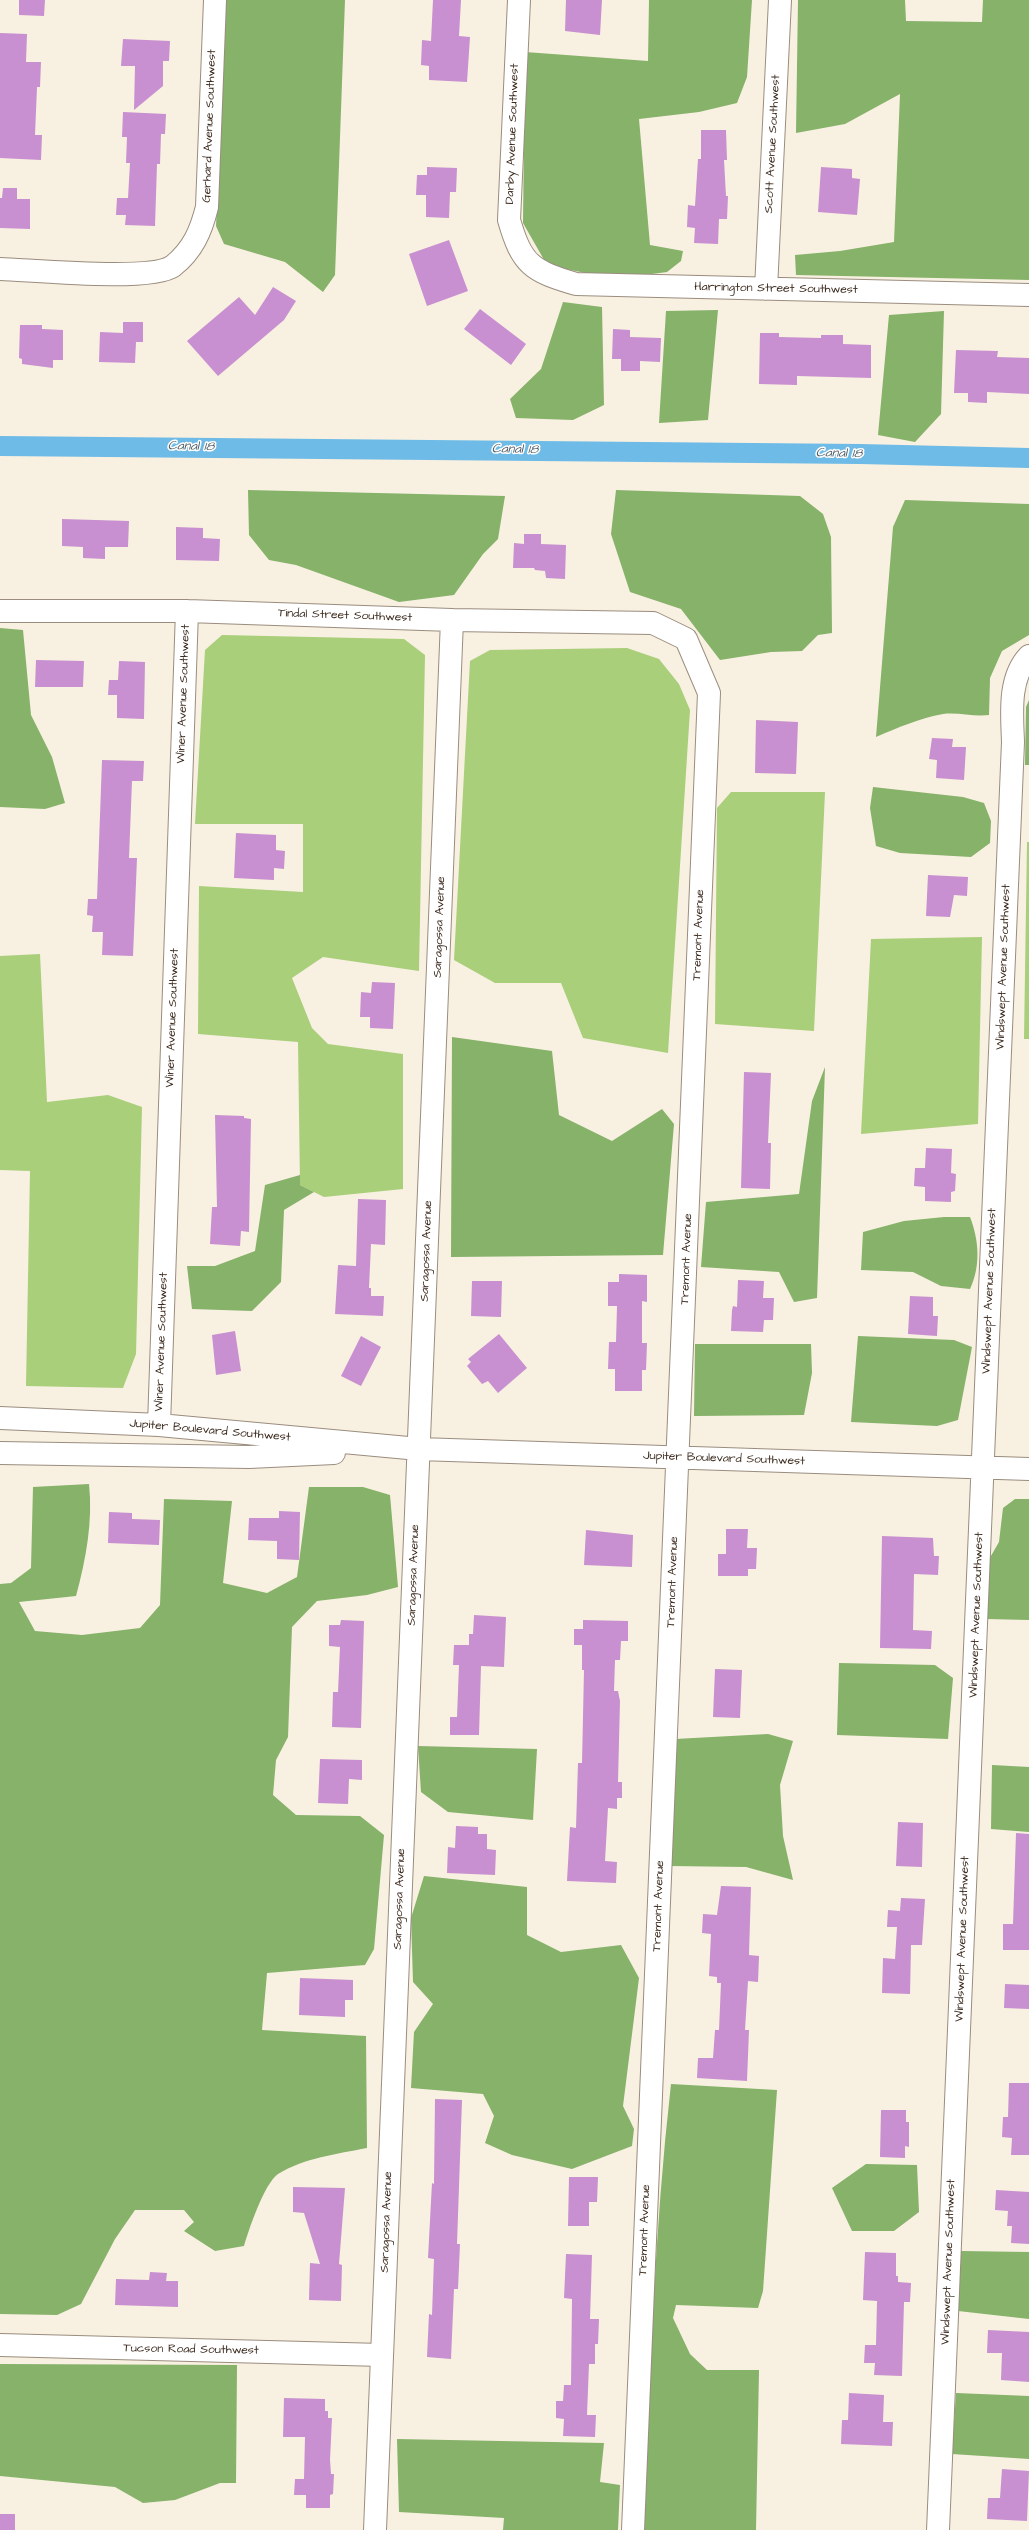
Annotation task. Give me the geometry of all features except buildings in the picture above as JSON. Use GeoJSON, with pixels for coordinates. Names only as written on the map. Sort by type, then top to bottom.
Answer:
{"type":"FeatureCollection","features":[{"type":"Feature","properties":{"kind":"street","name":"Gerhard Avenue Southwest"},"geometry":{"type":"LineString","coordinates":[[0,269],[142,274],[171,267],[191,248],[201,232],[207,207],[215,0]]}},
{"type":"Feature","properties":{"kind":"street","name":"Darby Avenue Southwest"},"geometry":{"type":"LineString","coordinates":[[519,0],[509,220],[516,245],[530,263]]}},
{"type":"Feature","properties":{"kind":"street","name":"Scott Avenue Southwest"},"geometry":{"type":"LineString","coordinates":[[766,289],[780,0]]}},
{"type":"Feature","properties":{"kind":"street","name":"Harrington Street Southwest"},"geometry":{"type":"LineString","coordinates":[[530,263],[545,275],[576,284],[1029,295]]}},
{"type":"Feature","properties":{"kind":"street","name":"Tindal Street Southwest"},"geometry":{"type":"LineString","coordinates":[[0,610],[187,611],[452,620],[653,623],[686,639]]}},
{"type":"Feature","properties":{"kind":"street","name":"Winer Avenue Southwest"},"geometry":{"type":"LineString","coordinates":[[159,1425],[187,611]]}},
{"type":"Feature","properties":{"kind":"street","name":"Saragossa Avenue"},"geometry":{"type":"LineString","coordinates":[[375,2530],[452,620]]}},
{"type":"Feature","properties":{"kind":"street","name":"Tremont Avenue"},"geometry":{"type":"LineString","coordinates":[[633,2530],[679,1457],[709,693],[686,639]]}},
{"type":"Feature","properties":{"kind":"street","name":"Windswept Avenue Southwest"},"geometry":{"type":"LineString","coordinates":[[938,2530],[1013,742],[1012,700],[1021,665],[1029,656]]}},
{"type":"Feature","properties":{"kind":"street","name":"Jupiter Boulevard Southwest"},"geometry":{"type":"LineString","coordinates":[[0,1418],[159,1425],[419,1449],[1029,1469]]}},
{"type":"Feature","properties":{"kind":"street","name":"Jupiter Boulevard Southwest"},"geometry":{"type":"LineString","coordinates":[[0,1453],[249,1457],[419,1449]]}},
{"type":"Feature","properties":{"kind":"street","name":"Tucson Road Southwest"},"geometry":{"type":"LineString","coordinates":[[0,2345],[382,2355]]}},
{"type":"Feature","properties":{"kind":"green space"},"geometry":{"type":"Polygon","coordinates":[[[226,0],[345,0],[335,275],[323,292],[285,262],[224,244],[216,226],[226,0]]]}},
{"type":"Feature","properties":{"kind":"green space"},"geometry":{"type":"Polygon","coordinates":[[[649,0],[752,0],[747,77],[737,103],[699,112],[639,119],[650,245],[683,251],[681,261],[667,272],[614,279],[547,265],[523,223],[525,52],[648,61],[649,0]]]}},
{"type":"Feature","properties":{"kind":"green space"},"geometry":{"type":"Polygon","coordinates":[[[798,0],[905,0],[906,21],[982,22],[983,0],[1029,0],[1029,280],[796,275],[795,255],[840,251],[894,242],[900,94],[845,124],[796,133],[798,0]]]}},
{"type":"Feature","properties":{"kind":"green space"},"geometry":{"type":"Polygon","coordinates":[[[563,302],[602,307],[604,405],[573,420],[516,418],[510,399],[541,369],[563,302]]]}},
{"type":"Feature","properties":{"kind":"green space"},"geometry":{"type":"Polygon","coordinates":[[[718,310],[708,420],[659,423],[666,311],[718,310]]]}},
{"type":"Feature","properties":{"kind":"green space"},"geometry":{"type":"Polygon","coordinates":[[[944,311],[941,414],[915,442],[878,435],[889,315],[944,311]]]}},
{"type":"Feature","properties":{"kind":"green space"},"geometry":{"type":"Polygon","coordinates":[[[248,490],[505,496],[498,539],[483,554],[454,595],[399,602],[296,565],[269,560],[249,535],[248,490]]]}},
{"type":"Feature","properties":{"kind":"green space"},"geometry":{"type":"Polygon","coordinates":[[[616,490],[800,496],[823,514],[831,537],[832,633],[818,635],[802,651],[771,652],[720,660],[681,609],[630,592],[611,534],[616,490]]]}},
{"type":"Feature","properties":{"kind":"green space"},"geometry":{"type":"Polygon","coordinates":[[[905,500],[1029,504],[1029,635],[1002,651],[990,678],[989,715],[943,714],[917,721],[876,737],[893,527],[905,500]]]}},
{"type":"Feature","properties":{"kind":"green space"},"geometry":{"type":"Polygon","coordinates":[[[0,628],[23,630],[31,715],[52,757],[65,803],[45,809],[0,807],[0,628]]]}},
{"type":"Feature","properties":{"kind":"green space"},"geometry":{"type":"Polygon","coordinates":[[[222,635],[404,639],[425,655],[419,971],[323,957],[292,978],[312,1028],[328,1044],[403,1054],[403,1189],[324,1197],[300,1185],[298,1042],[198,1034],[199,886],[303,892],[303,824],[195,824],[205,650],[222,635]]]}},
{"type":"Feature","properties":{"kind":"green space"},"geometry":{"type":"Polygon","coordinates":[[[627,648],[659,659],[679,684],[690,710],[668,1053],[583,1038],[561,983],[495,983],[454,960],[470,661],[490,650],[627,648]]]}},
{"type":"Feature","properties":{"kind":"green space"},"geometry":{"type":"Polygon","coordinates":[[[1029,700],[1029,765],[1025,765],[1026,707],[1029,700]]]}},
{"type":"Feature","properties":{"kind":"green space"},"geometry":{"type":"Polygon","coordinates":[[[873,787],[963,797],[984,803],[991,821],[990,843],[971,857],[900,853],[876,846],[870,808],[873,787]]]}},
{"type":"Feature","properties":{"kind":"green space"},"geometry":{"type":"Polygon","coordinates":[[[731,792],[825,792],[814,1031],[715,1024],[717,808],[731,792]]]}},
{"type":"Feature","properties":{"kind":"green space"},"geometry":{"type":"Polygon","coordinates":[[[1027,842],[1029,842],[1029,1039],[1024,1039],[1027,842]]]}},
{"type":"Feature","properties":{"kind":"green space"},"geometry":{"type":"Polygon","coordinates":[[[982,937],[978,1124],[861,1134],[871,939],[982,937]]]}},
{"type":"Feature","properties":{"kind":"green space"},"geometry":{"type":"Polygon","coordinates":[[[40,954],[47,1102],[108,1095],[142,1107],[136,1354],[123,1388],[26,1386],[30,1171],[0,1170],[0,956],[40,954]]]}},
{"type":"Feature","properties":{"kind":"green space"},"geometry":{"type":"Polygon","coordinates":[[[452,1037],[552,1051],[559,1115],[612,1141],[662,1109],[674,1124],[663,1255],[451,1257],[452,1037]]]}},
{"type":"Feature","properties":{"kind":"green space"},"geometry":{"type":"Polygon","coordinates":[[[825,1067],[817,1298],[794,1302],[779,1272],[701,1267],[706,1202],[799,1194],[812,1101],[825,1067]]]}},
{"type":"Feature","properties":{"kind":"green space"},"geometry":{"type":"Polygon","coordinates":[[[300,1175],[300,1185],[314,1192],[284,1210],[281,1282],[252,1311],[192,1309],[187,1266],[215,1266],[255,1251],[265,1185],[300,1175]]]}},
{"type":"Feature","properties":{"kind":"green space"},"geometry":{"type":"Polygon","coordinates":[[[944,1217],[970,1217],[978,1253],[974,1280],[970,1289],[941,1286],[913,1272],[861,1270],[863,1232],[904,1221],[944,1217]]]}},
{"type":"Feature","properties":{"kind":"green space"},"geometry":{"type":"Polygon","coordinates":[[[858,1336],[954,1340],[972,1347],[958,1420],[937,1426],[851,1422],[858,1336]]]}},
{"type":"Feature","properties":{"kind":"green space"},"geometry":{"type":"Polygon","coordinates":[[[695,1344],[811,1344],[812,1373],[804,1415],[694,1416],[695,1344]]]}},
{"type":"Feature","properties":{"kind":"green space"},"geometry":{"type":"Polygon","coordinates":[[[89,1484],[90,1512],[88,1540],[76,1596],[19,1602],[35,1631],[82,1635],[140,1628],[160,1605],[164,1499],[232,1501],[223,1583],[267,1593],[297,1577],[309,1487],[363,1487],[390,1495],[398,1587],[367,1595],[317,1601],[292,1627],[288,1737],[276,1760],[273,1795],[296,1815],[360,1816],[384,1835],[374,1949],[365,1965],[267,1973],[262,2030],[366,2036],[367,2148],[310,2160],[278,2174],[267,2187],[262,2197],[253,2218],[244,2246],[215,2251],[184,2231],[194,2222],[184,2210],[135,2210],[115,2239],[81,2304],[57,2315],[0,2314],[0,1584],[11,1583],[31,1568],[33,1487],[89,1484]]]}},
{"type":"Feature","properties":{"kind":"green space"},"geometry":{"type":"Polygon","coordinates":[[[1015,1499],[1029,1499],[1029,1620],[987,1619],[988,1561],[999,1542],[1003,1508],[1015,1499]]]}},
{"type":"Feature","properties":{"kind":"green space"},"geometry":{"type":"Polygon","coordinates":[[[839,1663],[935,1665],[953,1678],[948,1739],[837,1735],[839,1663]]]}},
{"type":"Feature","properties":{"kind":"green space"},"geometry":{"type":"Polygon","coordinates":[[[768,1734],[793,1741],[780,1785],[783,1836],[793,1880],[746,1867],[669,1866],[675,1739],[768,1734]]]}},
{"type":"Feature","properties":{"kind":"green space"},"geometry":{"type":"Polygon","coordinates":[[[418,1746],[537,1749],[533,1820],[448,1812],[421,1792],[418,1746]]]}},
{"type":"Feature","properties":{"kind":"green space"},"geometry":{"type":"Polygon","coordinates":[[[992,1765],[1029,1767],[1029,1832],[991,1829],[992,1765]]]}},
{"type":"Feature","properties":{"kind":"green space"},"geometry":{"type":"Polygon","coordinates":[[[424,1876],[527,1887],[527,1935],[561,1952],[621,1945],[639,1978],[623,2106],[634,2129],[632,2146],[572,2169],[512,2155],[485,2143],[494,2116],[483,2094],[411,2088],[414,2032],[433,2004],[413,1982],[411,1918],[424,1876]]]}},
{"type":"Feature","properties":{"kind":"green space"},"geometry":{"type":"Polygon","coordinates":[[[671,2084],[777,2090],[763,2291],[758,2308],[676,2305],[673,2318],[690,2354],[707,2370],[759,2370],[756,2530],[644,2530],[660,2195],[671,2084]]]}},
{"type":"Feature","properties":{"kind":"green space"},"geometry":{"type":"Polygon","coordinates":[[[866,2164],[917,2165],[919,2212],[894,2231],[852,2231],[832,2188],[866,2164]]]}},
{"type":"Feature","properties":{"kind":"green space"},"geometry":{"type":"Polygon","coordinates":[[[961,2251],[1029,2252],[1029,2319],[958,2311],[961,2251]]]}},
{"type":"Feature","properties":{"kind":"green space"},"geometry":{"type":"Polygon","coordinates":[[[0,2364],[237,2365],[236,2483],[220,2483],[175,2500],[143,2503],[115,2487],[0,2476],[0,2364]]]}},
{"type":"Feature","properties":{"kind":"green space"},"geometry":{"type":"Polygon","coordinates":[[[956,2393],[1029,2396],[1029,2459],[952,2454],[956,2393]]]}},
{"type":"Feature","properties":{"kind":"green space"},"geometry":{"type":"Polygon","coordinates":[[[397,2439],[604,2443],[600,2482],[620,2485],[618,2530],[503,2530],[504,2518],[399,2512],[397,2439]]]}},
{"type":"Feature","properties":{"kind":"waterway","name":"Canal 18"},"geometry":{"type":"LineString","coordinates":[[0,446],[860,454],[1029,458]]}}]}
